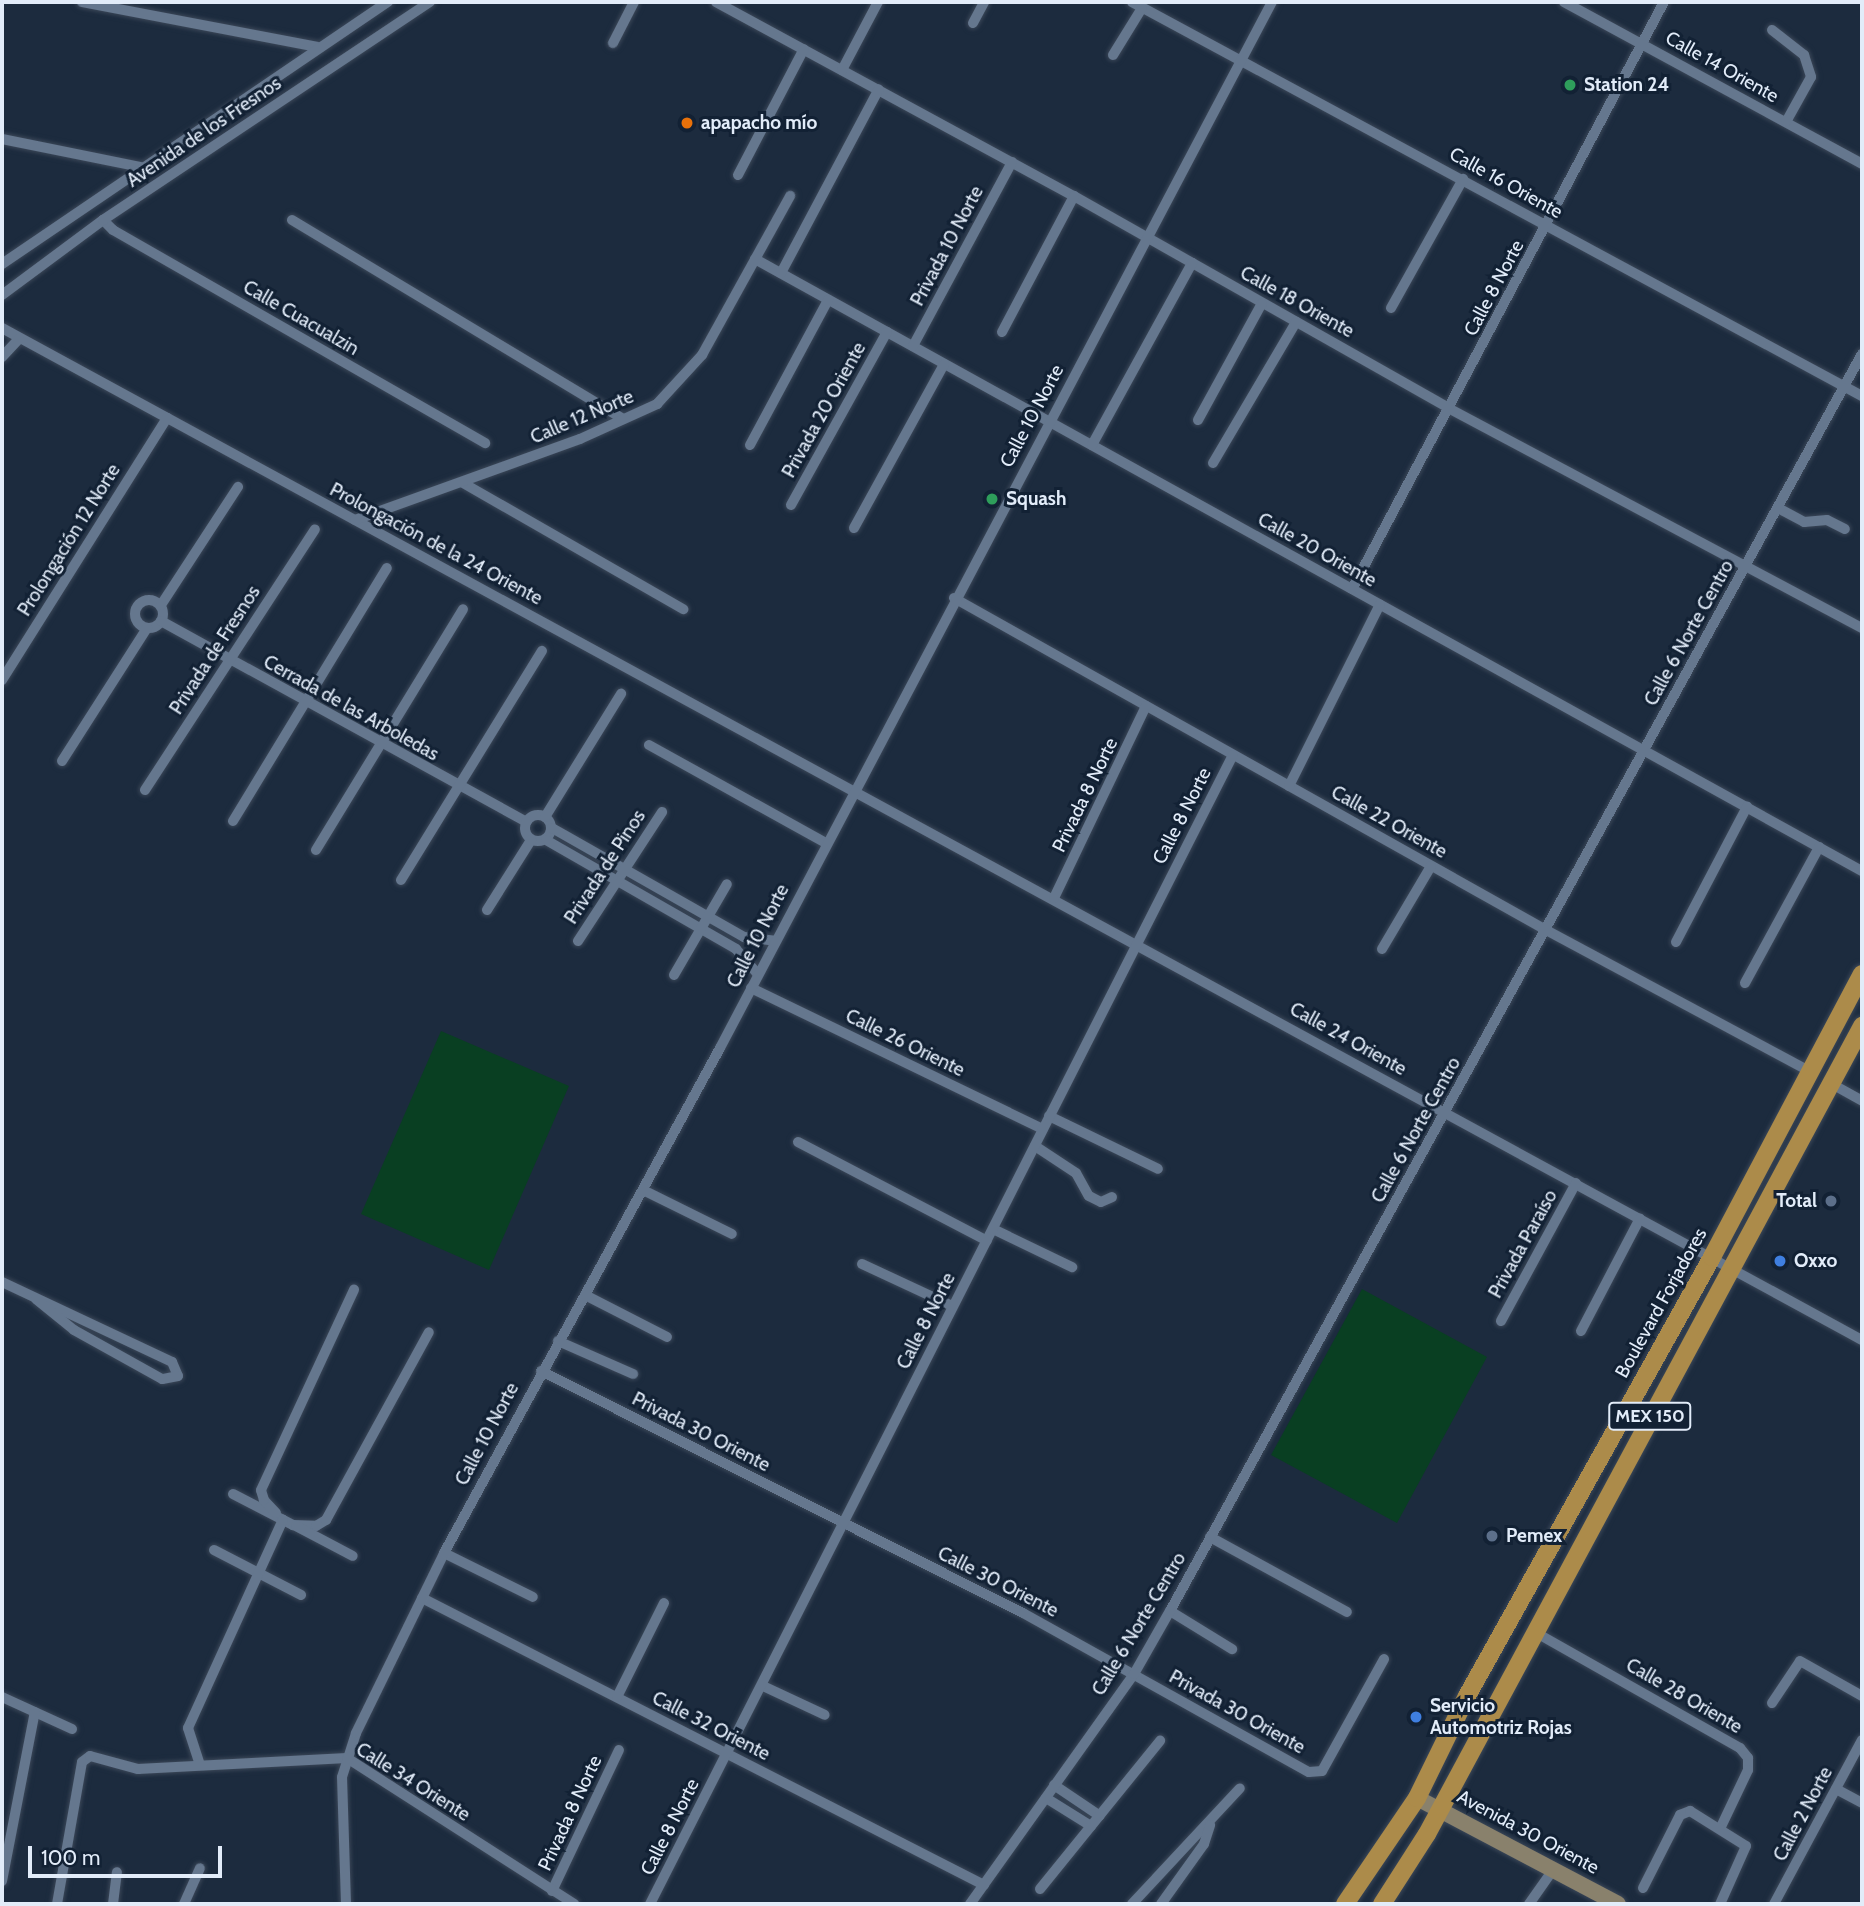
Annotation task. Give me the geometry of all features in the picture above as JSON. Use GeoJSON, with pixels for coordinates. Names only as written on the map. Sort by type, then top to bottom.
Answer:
{"type":"FeatureCollection","features":[{"type":"Feature","properties":{"kind":"main road","name":"Boulevard Forjadores"},"geometry":{"type":"LineString","coordinates":[[1345,1904],[1417,1798],[1467,1696],[1712,1257],[1862,974]]}},
{"type":"Feature","properties":{"kind":"main road","name":"MEX 150"},"geometry":{"type":"LineString","coordinates":[[1382,1904],[1440,1808],[1533,1631],[1862,1026]]}},
{"type":"Feature","properties":{"kind":"street"},"geometry":{"type":"LineString","coordinates":[[82,2],[317,47]]}},
{"type":"Feature","properties":{"kind":"street","name":"Avenida de los Fresnos"},"geometry":{"type":"LineString","coordinates":[[2,264],[317,47],[388,2]]}},
{"type":"Feature","properties":{"kind":"street","name":"Avenida de los Fresnos"},"geometry":{"type":"LineString","coordinates":[[2,295],[103,220],[430,2]]}},
{"type":"Feature","properties":{"kind":"street"},"geometry":{"type":"LineString","coordinates":[[613,43],[634,2]]}},
{"type":"Feature","properties":{"kind":"street","name":"Calle 18 Oriente"},"geometry":{"type":"LineString","coordinates":[[716,2],[1074,196],[1450,409],[1748,563],[1862,628]]}},
{"type":"Feature","properties":{"kind":"street"},"geometry":{"type":"LineString","coordinates":[[842,70],[878,2]]}},
{"type":"Feature","properties":{"kind":"street"},"geometry":{"type":"LineString","coordinates":[[973,23],[985,2]]}},
{"type":"Feature","properties":{"kind":"street","name":"Calle 16 Oriente"},"geometry":{"type":"LineString","coordinates":[[1132,2],[1148,7],[1862,396]]}},
{"type":"Feature","properties":{"kind":"street","name":"Calle 10 Norte"},"geometry":{"type":"LineString","coordinates":[[346,1904],[342,1777],[347,1758],[422,1598],[541,1371],[751,988],[954,598],[1272,2]]}},
{"type":"Feature","properties":{"kind":"street","name":"Calle 14 Oriente"},"geometry":{"type":"LineString","coordinates":[[1564,2],[1862,164]]}},
{"type":"Feature","properties":{"kind":"street","name":"Calle 8 Norte"},"geometry":{"type":"LineString","coordinates":[[1352,589],[1664,2]]}},
{"type":"Feature","properties":{"kind":"street"},"geometry":{"type":"LineString","coordinates":[[1113,55],[1129,28],[1148,7]]}},
{"type":"Feature","properties":{"kind":"street"},"geometry":{"type":"LineString","coordinates":[[1117,22],[1129,28]]}},
{"type":"Feature","properties":{"kind":"street"},"geometry":{"type":"LineString","coordinates":[[1772,30],[1804,55],[1811,77],[1786,122]]}},
{"type":"Feature","properties":{"kind":"street"},"geometry":{"type":"LineString","coordinates":[[738,175],[804,49]]}},
{"type":"Feature","properties":{"kind":"street"},"geometry":{"type":"LineString","coordinates":[[781,273],[879,89]]}},
{"type":"Feature","properties":{"kind":"street"},"geometry":{"type":"LineString","coordinates":[[2,139],[141,167]]}},
{"type":"Feature","properties":{"kind":"street","name":"Privada 10 Norte"},"geometry":{"type":"LineString","coordinates":[[913,346],[1012,162]]}},
{"type":"Feature","properties":{"kind":"street"},"geometry":{"type":"LineString","coordinates":[[1391,308],[1463,179]]}},
{"type":"Feature","properties":{"kind":"street","name":"Calle 12 Norte"},"geometry":{"type":"LineString","coordinates":[[355,520],[463,483],[657,404],[696,363],[790,196]]}},
{"type":"Feature","properties":{"kind":"street"},"geometry":{"type":"LineString","coordinates":[[1002,332],[1074,196]]}},
{"type":"Feature","properties":{"kind":"street","name":"Calle Cuacualzin"},"geometry":{"type":"LineString","coordinates":[[103,220],[113,230],[485,443]]}},
{"type":"Feature","properties":{"kind":"street"},"geometry":{"type":"LineString","coordinates":[[292,220],[623,419]]}},
{"type":"Feature","properties":{"kind":"street","name":"Calle 20 Oriente"},"geometry":{"type":"LineString","coordinates":[[755,259],[1862,871]]}},
{"type":"Feature","properties":{"kind":"street"},"geometry":{"type":"LineString","coordinates":[[1092,445],[1192,263]]}},
{"type":"Feature","properties":{"kind":"street"},"geometry":{"type":"LineString","coordinates":[[750,445],[828,299]]}},
{"type":"Feature","properties":{"kind":"street"},"geometry":{"type":"LineString","coordinates":[[1198,420],[1262,303]]}},
{"type":"Feature","properties":{"kind":"street"},"geometry":{"type":"LineString","coordinates":[[1213,463],[1296,322]]}},
{"type":"Feature","properties":{"kind":"street","name":"Prolongación de la 24 Oriente"},"geometry":{"type":"LineString","coordinates":[[2,328],[855,789]]}},
{"type":"Feature","properties":{"kind":"street","name":"Privada 20 Oriente"},"geometry":{"type":"LineString","coordinates":[[791,505],[887,332]]}},
{"type":"Feature","properties":{"kind":"street"},"geometry":{"type":"LineString","coordinates":[[2,357],[19,339]]}},
{"type":"Feature","properties":{"kind":"street","name":"Calle 6 Norte Centro"},"geometry":{"type":"LineString","coordinates":[[970,1904],[1134,1674],[1862,355]]}},
{"type":"Feature","properties":{"kind":"street"},"geometry":{"type":"LineString","coordinates":[[854,528],[944,364]]}},
{"type":"Feature","properties":{"kind":"street","name":"Prolongación 12 Norte"},"geometry":{"type":"LineString","coordinates":[[2,680],[167,418]]}},
{"type":"Feature","properties":{"kind":"street"},"geometry":{"type":"LineString","coordinates":[[463,483],[682,609]]}},
{"type":"Feature","properties":{"kind":"street"},"geometry":{"type":"LineString","coordinates":[[62,761],[147,628],[161,621],[161,606],[238,487]]}},
{"type":"Feature","properties":{"kind":"street"},"geometry":{"type":"LineString","coordinates":[[1778,508],[1804,522],[1827,520],[1845,529]]}},
{"type":"Feature","properties":{"kind":"street","name":"Privada de Fresnos"},"geometry":{"type":"LineString","coordinates":[[145,790],[315,529]]}},
{"type":"Feature","properties":{"kind":"street"},"geometry":{"type":"LineString","coordinates":[[233,821],[387,568]]}},
{"type":"Feature","properties":{"kind":"street","name":"Calle 22 Oriente"},"geometry":{"type":"LineString","coordinates":[[954,598],[1546,930],[1809,1071]]}},
{"type":"Feature","properties":{"kind":"street"},"geometry":{"type":"LineString","coordinates":[[147,628],[135,617],[139,603],[147,599],[161,606]]}},
{"type":"Feature","properties":{"kind":"street"},"geometry":{"type":"LineString","coordinates":[[1289,786],[1380,604]]}},
{"type":"Feature","properties":{"kind":"street"},"geometry":{"type":"LineString","coordinates":[[316,850],[463,609]]}},
{"type":"Feature","properties":{"kind":"street","name":"Cerrada de las Arboledas"},"geometry":{"type":"LineString","coordinates":[[161,621],[304,703],[526,822]]}},
{"type":"Feature","properties":{"kind":"street"},"geometry":{"type":"LineString","coordinates":[[401,880],[542,651]]}},
{"type":"Feature","properties":{"kind":"street"},"geometry":{"type":"LineString","coordinates":[[545,817],[621,694]]}},
{"type":"Feature","properties":{"kind":"street","name":"Privada 8 Norte"},"geometry":{"type":"LineString","coordinates":[[1054,898],[1146,706]]}},
{"type":"Feature","properties":{"kind":"street"},"geometry":{"type":"LineString","coordinates":[[649,745],[826,843]]}},
{"type":"Feature","properties":{"kind":"street","name":"Calle 8 Norte"},"geometry":{"type":"LineString","coordinates":[[650,1904],[846,1524],[952,1306],[1233,755]]}},
{"type":"Feature","properties":{"kind":"street","name":"Calle 24 Oriente"},"geometry":{"type":"LineString","coordinates":[[855,789],[1862,1340]]}},
{"type":"Feature","properties":{"kind":"street"},"geometry":{"type":"LineString","coordinates":[[1676,942],[1747,807]]}},
{"type":"Feature","properties":{"kind":"street","name":"Privada de Pinos"},"geometry":{"type":"LineString","coordinates":[[578,941],[662,812]]}},
{"type":"Feature","properties":{"kind":"street"},"geometry":{"type":"LineString","coordinates":[[488,910],[531,840],[526,822],[538,814],[545,817],[552,828],[744,937],[775,941]]}},
{"type":"Feature","properties":{"kind":"street"},"geometry":{"type":"LineString","coordinates":[[546,840],[552,828]]}},
{"type":"Feature","properties":{"kind":"street"},"geometry":{"type":"LineString","coordinates":[[531,840],[546,840],[736,949],[758,974]]}},
{"type":"Feature","properties":{"kind":"street"},"geometry":{"type":"LineString","coordinates":[[1745,984],[1819,847]]}},
{"type":"Feature","properties":{"kind":"street"},"geometry":{"type":"LineString","coordinates":[[1382,949],[1431,866]]}},
{"type":"Feature","properties":{"kind":"street"},"geometry":{"type":"LineString","coordinates":[[674,975],[727,884]]}},
{"type":"Feature","properties":{"kind":"street","name":"Calle 26 Oriente"},"geometry":{"type":"LineString","coordinates":[[751,988],[1043,1129]]}},
{"type":"Feature","properties":{"kind":"street"},"geometry":{"type":"LineString","coordinates":[[1830,1083],[1862,1101]]}},
{"type":"Feature","properties":{"kind":"street"},"geometry":{"type":"LineString","coordinates":[[1049,1116],[1158,1170]]}},
{"type":"Feature","properties":{"kind":"street"},"geometry":{"type":"LineString","coordinates":[[798,1142],[987,1241]]}},
{"type":"Feature","properties":{"kind":"street"},"geometry":{"type":"LineString","coordinates":[[1035,1146],[1076,1173],[1089,1196],[1101,1202],[1112,1197]]}},
{"type":"Feature","properties":{"kind":"street","name":"Privada Paraíso"},"geometry":{"type":"LineString","coordinates":[[1501,1321],[1576,1183]]}},
{"type":"Feature","properties":{"kind":"street"},"geometry":{"type":"LineString","coordinates":[[643,1189],[732,1234]]}},
{"type":"Feature","properties":{"kind":"street"},"geometry":{"type":"LineString","coordinates":[[1581,1331],[1640,1218]]}},
{"type":"Feature","properties":{"kind":"street"},"geometry":{"type":"LineString","coordinates":[[993,1229],[1072,1267]]}},
{"type":"Feature","properties":{"kind":"street"},"geometry":{"type":"LineString","coordinates":[[862,1264],[952,1306]]}},
{"type":"Feature","properties":{"kind":"street"},"geometry":{"type":"LineString","coordinates":[[2,1282],[172,1362],[178,1376],[162,1379],[75,1330],[36,1299]]}},
{"type":"Feature","properties":{"kind":"street"},"geometry":{"type":"LineString","coordinates":[[354,1290],[261,1490],[264,1500],[288,1522],[316,1525],[326,1520],[429,1332]]}},
{"type":"Feature","properties":{"kind":"street"},"geometry":{"type":"LineString","coordinates":[[585,1294],[667,1337]]}},
{"type":"Feature","properties":{"kind":"street"},"geometry":{"type":"LineString","coordinates":[[558,1341],[633,1374]]}},
{"type":"Feature","properties":{"kind":"street","name":"Privada 30 Oriente"},"geometry":{"type":"LineString","coordinates":[[541,1371],[846,1524]]}},
{"type":"Feature","properties":{"kind":"street"},"geometry":{"type":"LineString","coordinates":[[233,1494],[353,1556]]}},
{"type":"Feature","properties":{"kind":"street"},"geometry":{"type":"LineString","coordinates":[[200,1765],[187,1738],[188,1728],[258,1574],[288,1522]]}},
{"type":"Feature","properties":{"kind":"street","name":"Calle 30 Oriente"},"geometry":{"type":"LineString","coordinates":[[846,1524],[1134,1674]]}},
{"type":"Feature","properties":{"kind":"street"},"geometry":{"type":"LineString","coordinates":[[1210,1536],[1347,1612]]}},
{"type":"Feature","properties":{"kind":"street"},"geometry":{"type":"LineString","coordinates":[[214,1550],[301,1595]]}},
{"type":"Feature","properties":{"kind":"street"},"geometry":{"type":"LineString","coordinates":[[444,1553],[533,1597]]}},
{"type":"Feature","properties":{"kind":"street","name":"Calle 32 Oriente"},"geometry":{"type":"LineString","coordinates":[[422,1598],[984,1885]]}},
{"type":"Feature","properties":{"kind":"street"},"geometry":{"type":"LineString","coordinates":[[617,1697],[664,1603]]}},
{"type":"Feature","properties":{"kind":"street"},"geometry":{"type":"LineString","coordinates":[[1170,1611],[1232,1649]]}},
{"type":"Feature","properties":{"kind":"street","name":"Calle 28 Oriente"},"geometry":{"type":"LineString","coordinates":[[1533,1631],[1740,1748],[1748,1758],[1748,1770],[1720,1829]]}},
{"type":"Feature","properties":{"kind":"street","name":"Privada 30 Oriente"},"geometry":{"type":"LineString","coordinates":[[1134,1674],[1316,1774],[1322,1771],[1384,1659]]}},
{"type":"Feature","properties":{"kind":"street"},"geometry":{"type":"LineString","coordinates":[[1772,1703],[1800,1661],[1862,1696]]}},
{"type":"Feature","properties":{"kind":"street"},"geometry":{"type":"LineString","coordinates":[[763,1686],[825,1715]]}},
{"type":"Feature","properties":{"kind":"street"},"geometry":{"type":"LineString","coordinates":[[2,1697],[72,1729]]}},
{"type":"Feature","properties":{"kind":"street"},"geometry":{"type":"LineString","coordinates":[[2,1881],[36,1712]]}},
{"type":"Feature","properties":{"kind":"street","name":"Calle 2 Norte"},"geometry":{"type":"LineString","coordinates":[[1774,1904],[1862,1740]]}},
{"type":"Feature","properties":{"kind":"street"},"geometry":{"type":"LineString","coordinates":[[1040,1889],[1160,1741]]}},
{"type":"Feature","properties":{"kind":"street","name":"Privada 8 Norte"},"geometry":{"type":"LineString","coordinates":[[552,1891],[619,1750]]}},
{"type":"Feature","properties":{"kind":"street","name":"Calle 34 Oriente"},"geometry":{"type":"LineString","coordinates":[[57,1904],[82,1762],[90,1756],[138,1769],[347,1758],[574,1904]]}},
{"type":"Feature","properties":{"kind":"street"},"geometry":{"type":"LineString","coordinates":[[1054,1785],[1100,1816]]}},
{"type":"Feature","properties":{"kind":"street"},"geometry":{"type":"LineString","coordinates":[[1132,1904],[1163,1869],[1210,1825],[1240,1788]]}},
{"type":"Feature","properties":{"kind":"street"},"geometry":{"type":"LineString","coordinates":[[1836,1789],[1862,1804]]}},
{"type":"Feature","properties":{"kind":"street"},"geometry":{"type":"LineString","coordinates":[[1046,1798],[1091,1826]]}},
{"type":"Feature","properties":{"kind":"street","name":"Avenida 30 Oriente"},"geometry":{"type":"LineString","coordinates":[[1417,1798],[1618,1904]]}},
{"type":"Feature","properties":{"kind":"street"},"geometry":{"type":"LineString","coordinates":[[1643,1888],[1684,1810],[1746,1846],[1720,1904]]}},
{"type":"Feature","properties":{"kind":"street"},"geometry":{"type":"LineString","coordinates":[[1161,1904],[1204,1844],[1210,1825]]}},
{"type":"Feature","properties":{"kind":"street"},"geometry":{"type":"LineString","coordinates":[[184,1904],[200,1868]]}},
{"type":"Feature","properties":{"kind":"street"},"geometry":{"type":"LineString","coordinates":[[1163,1869],[1177,1881]]}},
{"type":"Feature","properties":{"kind":"street"},"geometry":{"type":"LineString","coordinates":[[1530,1904],[1553,1870]]}},
{"type":"Feature","properties":{"kind":"street"},"geometry":{"type":"LineString","coordinates":[[115,1904],[117,1872]]}},
{"type":"Feature","properties":{"kind":"green space"},"geometry":{"type":"Polygon","coordinates":[[[441,1031],[569,1086],[489,1270],[361,1214],[441,1031]]]}},
{"type":"Feature","properties":{"kind":"green space"},"geometry":{"type":"Polygon","coordinates":[[[1362,1289],[1487,1357],[1397,1523],[1271,1455],[1362,1289]]]}},
{"type":"Feature","properties":{"kind":"place","name":"Station 24"},"geometry":{"type":"Point","coordinates":[1570,85]}},
{"type":"Feature","properties":{"kind":"place","name":"apapacho mío"},"geometry":{"type":"Point","coordinates":[687,123]}},
{"type":"Feature","properties":{"kind":"place","name":"Squash"},"geometry":{"type":"Point","coordinates":[992,499]}},
{"type":"Feature","properties":{"kind":"place","name":"Total"},"geometry":{"type":"Point","coordinates":[1831,1201]}},
{"type":"Feature","properties":{"kind":"place","name":"Oxxo"},"geometry":{"type":"Point","coordinates":[1780,1261]}},
{"type":"Feature","properties":{"kind":"place","name":"Pemex"},"geometry":{"type":"Point","coordinates":[1492,1536]}},
{"type":"Feature","properties":{"kind":"place","name":"Servicio Automotriz Rojas"},"geometry":{"type":"Point","coordinates":[1416,1717]}}]}
